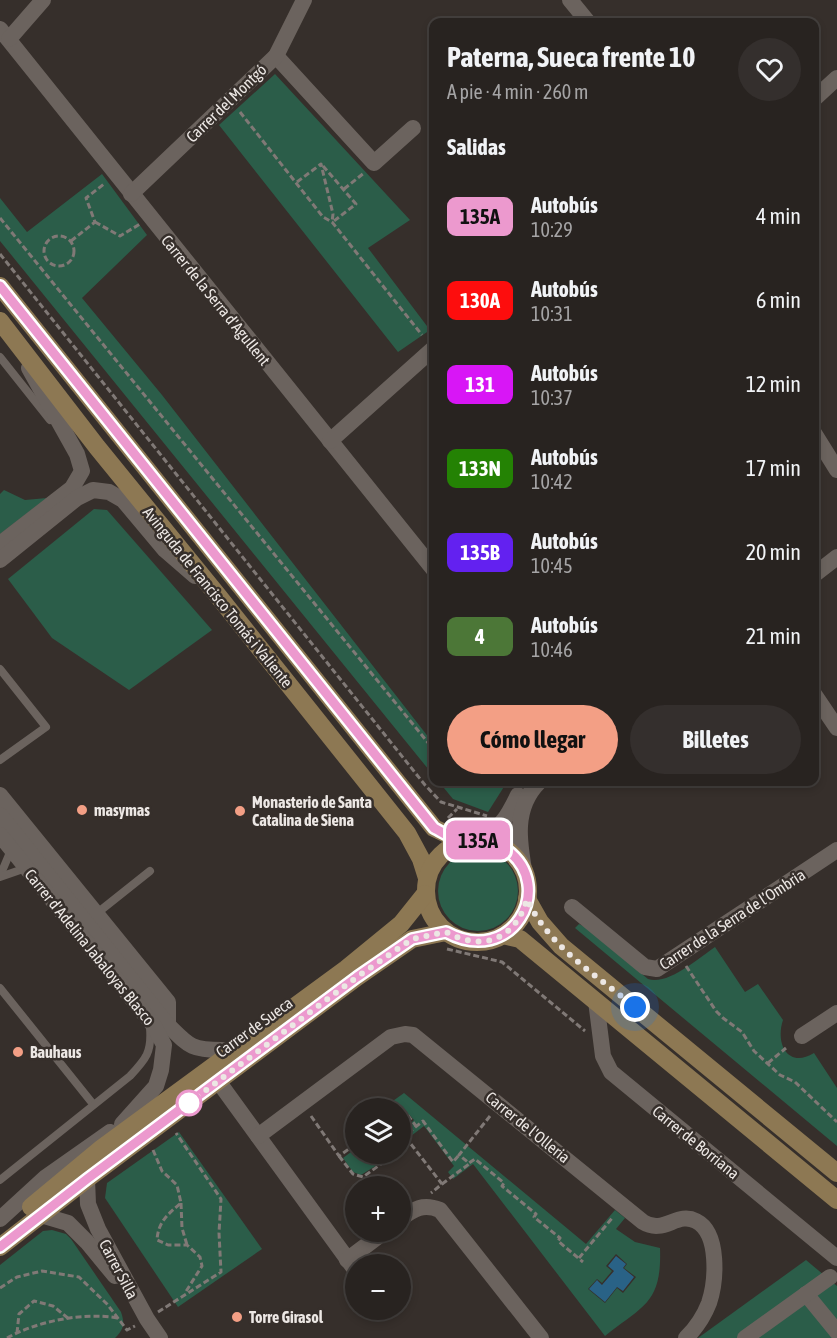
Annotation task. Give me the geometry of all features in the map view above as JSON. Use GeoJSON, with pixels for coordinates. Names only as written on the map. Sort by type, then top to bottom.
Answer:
{"type":"FeatureCollection","features":[{"type":"Feature","properties":{"kind":"main road","name":"Avinguda de Francisco Tomás i Valiente"},"geometry":{"type":"LineString","coordinates":[[0,286],[434,828],[469,841]]}},
{"type":"Feature","properties":{"kind":"main road","name":"Avinguda de Francisco Tomás i Valiente"},"geometry":{"type":"LineString","coordinates":[[4,326],[97,447],[407,833],[422,859],[426,886]]}},
{"type":"Feature","properties":{"kind":"main road"},"geometry":{"type":"LineString","coordinates":[[469,841],[492,842],[506,849],[518,861],[525,875],[527,899],[523,912],[516,924],[503,935],[475,942],[460,939],[443,940],[432,915],[426,886],[434,862],[447,849],[469,841]]}},
{"type":"Feature","properties":{"kind":"main road","name":"Carrer de Sueca"},"geometry":{"type":"LineString","coordinates":[[0,1233],[102,1148],[346,969],[401,924],[426,886]]}},
{"type":"Feature","properties":{"kind":"main road"},"geometry":{"type":"LineString","coordinates":[[527,899],[540,922],[561,946],[837,1173]]}},
{"type":"Feature","properties":{"kind":"main road"},"geometry":{"type":"LineString","coordinates":[[503,935],[519,939],[837,1200]]}},
{"type":"Feature","properties":{"kind":"main road","name":"Carrer de Sueca"},"geometry":{"type":"LineString","coordinates":[[0,1248],[87,1179],[357,977],[412,939],[443,940]]}},
{"type":"Feature","properties":{"kind":"street"},"geometry":{"type":"LineString","coordinates":[[4,34],[43,0]]}},
{"type":"Feature","properties":{"kind":"street","name":"Carrer del Montgó"},"geometry":{"type":"LineString","coordinates":[[131,194],[276,56],[304,0]]}},
{"type":"Feature","properties":{"kind":"street"},"geometry":{"type":"LineString","coordinates":[[570,0],[585,18]]}},
{"type":"Feature","properties":{"kind":"street","name":"Carrer de la Serra d'Agullent"},"geometry":{"type":"LineString","coordinates":[[4,34],[429,564]]}},
{"type":"Feature","properties":{"kind":"street"},"geometry":{"type":"LineString","coordinates":[[276,56],[374,163],[413,128]]}},
{"type":"Feature","properties":{"kind":"street"},"geometry":{"type":"LineString","coordinates":[[819,94],[837,78]]}},
{"type":"Feature","properties":{"kind":"street"},"geometry":{"type":"LineString","coordinates":[[0,544],[72,488],[82,471],[77,454],[4,326]]}},
{"type":"Feature","properties":{"kind":"street"},"geometry":{"type":"LineString","coordinates":[[330,441],[429,352]]}},
{"type":"Feature","properties":{"kind":"street"},"geometry":{"type":"LineString","coordinates":[[819,441],[837,470]]}},
{"type":"Feature","properties":{"kind":"street"},"geometry":{"type":"LineString","coordinates":[[0,560],[77,498],[93,490],[109,492],[123,500],[165,550],[219,597]]}},
{"type":"Feature","properties":{"kind":"street"},"geometry":{"type":"LineString","coordinates":[[819,571],[835,559]]}},
{"type":"Feature","properties":{"kind":"street"},"geometry":{"type":"LineString","coordinates":[[819,701],[837,728]]}},
{"type":"Feature","properties":{"kind":"street"},"geometry":{"type":"LineString","coordinates":[[469,841],[491,833],[503,823],[524,786]]}},
{"type":"Feature","properties":{"kind":"street"},"geometry":{"type":"LineString","coordinates":[[525,875],[519,824],[525,804],[536,786]]}},
{"type":"Feature","properties":{"kind":"street","name":"Carrer d'Adelina Jabaloyas Blasco"},"geometry":{"type":"LineString","coordinates":[[0,795],[168,1002],[168,1025]]}},
{"type":"Feature","properties":{"kind":"street","name":"Carrer d'Adelina Jabaloyas Blasco"},"geometry":{"type":"LineString","coordinates":[[0,815],[168,1025],[185,1042],[201,1050],[222,1050]]}},
{"type":"Feature","properties":{"kind":"street","name":"Carrer d'Adelina Jabaloyas Blasco"},"geometry":{"type":"LineString","coordinates":[[0,835],[150,1021],[164,1045],[161,1070],[156,1086],[146,1097]]}},
{"type":"Feature","properties":{"kind":"street","name":"Carrer de la Serra de l’Ombria"},"geometry":{"type":"LineString","coordinates":[[572,907],[645,967],[657,969],[837,850]]}},
{"type":"Feature","properties":{"kind":"street","name":"Carrer de Sueca"},"geometry":{"type":"LineString","coordinates":[[0,1219],[46,1177],[381,934],[388,934]]}},
{"type":"Feature","properties":{"kind":"street","name":"Carrer de Borriana"},"geometry":{"type":"LineString","coordinates":[[596,1001],[601,1044],[605,1064],[610,1072],[837,1258]]}},
{"type":"Feature","properties":{"kind":"street"},"geometry":{"type":"LineString","coordinates":[[802,1036],[837,1012]]}},
{"type":"Feature","properties":{"kind":"street","name":"Carrer de l'Olleria"},"geometry":{"type":"LineString","coordinates":[[258,1136],[391,1038],[405,1034],[413,1035],[649,1226],[659,1227],[680,1219],[689,1219],[704,1226],[712,1245],[714,1276],[712,1292],[702,1318],[686,1338]]}},
{"type":"Feature","properties":{"kind":"street"},"geometry":{"type":"LineString","coordinates":[[218,1081],[345,1255]]}},
{"type":"Feature","properties":{"kind":"street","name":"Carrer de Sueca"},"geometry":{"type":"LineString","coordinates":[[122,1124],[146,1097]]}},
{"type":"Feature","properties":{"kind":"street","name":"Carrer Silla"},"geometry":{"type":"LineString","coordinates":[[87,1179],[88,1204],[98,1229],[143,1311]]}},
{"type":"Feature","properties":{"kind":"street"},"geometry":{"type":"LineString","coordinates":[[411,1211],[422,1206],[432,1206],[440,1210],[541,1338]]}},
{"type":"Feature","properties":{"kind":"street","name":"Carrer Silla"},"geometry":{"type":"LineString","coordinates":[[41,1215],[68,1223],[87,1242],[143,1311]]}},
{"type":"Feature","properties":{"kind":"street"},"geometry":{"type":"LineString","coordinates":[[363,1254],[374,1242]]}},
{"type":"Feature","properties":{"kind":"street"},"geometry":{"type":"LineString","coordinates":[[745,1338],[830,1277]]}},
{"type":"Feature","properties":{"kind":"street"},"geometry":{"type":"LineString","coordinates":[[806,1294],[837,1332]]}},
{"type":"Feature","properties":{"kind":"street"},"geometry":{"type":"LineString","coordinates":[[143,1311],[160,1338]]}},
{"type":"Feature","properties":{"kind":"lane"},"geometry":{"type":"LineString","coordinates":[[0,357],[77,454]]}},
{"type":"Feature","properties":{"kind":"lane"},"geometry":{"type":"LineString","coordinates":[[0,669],[46,727],[0,760]]}},
{"type":"Feature","properties":{"kind":"lane"},"geometry":{"type":"LineString","coordinates":[[0,877],[12,849]]}},
{"type":"Feature","properties":{"kind":"lane"},"geometry":{"type":"LineString","coordinates":[[0,877],[26,868]]}},
{"type":"Feature","properties":{"kind":"lane"},"geometry":{"type":"LineString","coordinates":[[96,914],[150,871]]}},
{"type":"Feature","properties":{"kind":"lane"},"geometry":{"type":"LineString","coordinates":[[0,988],[93,1104]]}},
{"type":"Feature","properties":{"kind":"lane"},"geometry":{"type":"LineString","coordinates":[[0,1180],[130,1076],[147,1059],[151,1042],[150,1021]]}},
{"type":"Feature","properties":{"kind":"path"},"geometry":{"type":"LineString","coordinates":[[237,108],[323,217],[332,222],[422,335]]}},
{"type":"Feature","properties":{"kind":"path"},"geometry":{"type":"LineString","coordinates":[[296,183],[321,164]]}},
{"type":"Feature","properties":{"kind":"path"},"geometry":{"type":"LineString","coordinates":[[321,164],[356,204],[332,222]]}},
{"type":"Feature","properties":{"kind":"path"},"geometry":{"type":"LineString","coordinates":[[321,164],[333,214],[332,222]]}},
{"type":"Feature","properties":{"kind":"path"},"geometry":{"type":"LineString","coordinates":[[343,190],[366,172]]}},
{"type":"Feature","properties":{"kind":"path"},"geometry":{"type":"LineString","coordinates":[[116,174],[86,198],[95,222],[120,236],[150,217]]}},
{"type":"Feature","properties":{"kind":"path"},"geometry":{"type":"LineString","coordinates":[[0,218],[429,744]]}},
{"type":"Feature","properties":{"kind":"path"},"geometry":{"type":"LineString","coordinates":[[71,241],[95,222]]}},
{"type":"Feature","properties":{"kind":"path"},"geometry":{"type":"LineString","coordinates":[[58,235],[71,241],[74,251],[71,261],[56,266],[47,261],[43,252],[49,239],[58,235]]}},
{"type":"Feature","properties":{"kind":"path"},"geometry":{"type":"LineString","coordinates":[[0,254],[424,785],[441,802],[457,809],[494,818]]}},
{"type":"Feature","properties":{"kind":"path"},"geometry":{"type":"LineString","coordinates":[[40,267],[47,261]]}},
{"type":"Feature","properties":{"kind":"path"},"geometry":{"type":"LineString","coordinates":[[441,822],[457,809]]}},
{"type":"Feature","properties":{"kind":"path"},"geometry":{"type":"LineString","coordinates":[[443,940],[502,962],[601,1044]]}},
{"type":"Feature","properties":{"kind":"path"},"geometry":{"type":"LineString","coordinates":[[684,964],[716,1011],[742,1032],[754,1051],[780,1075],[795,1082],[837,1122]]}},
{"type":"Feature","properties":{"kind":"path"},"geometry":{"type":"LineString","coordinates":[[768,1063],[786,1048]]}},
{"type":"Feature","properties":{"kind":"path"},"geometry":{"type":"LineString","coordinates":[[306,1110],[345,1164]]}},
{"type":"Feature","properties":{"kind":"path"},"geometry":{"type":"LineString","coordinates":[[411,1130],[423,1121],[453,1162],[495,1110]]}},
{"type":"Feature","properties":{"kind":"path"},"geometry":{"type":"LineString","coordinates":[[411,1119],[417,1126]]}},
{"type":"Feature","properties":{"kind":"path"},"geometry":{"type":"LineString","coordinates":[[0,1288],[16,1277],[42,1270],[79,1277],[107,1304],[128,1330],[143,1311],[184,1296],[221,1272],[220,1199],[174,1130]]}},
{"type":"Feature","properties":{"kind":"path"},"geometry":{"type":"LineString","coordinates":[[411,1144],[442,1184]]}},
{"type":"Feature","properties":{"kind":"path"},"geometry":{"type":"LineString","coordinates":[[153,1150],[162,1171],[177,1185],[181,1203],[182,1228],[188,1245],[200,1257],[202,1266],[184,1296]]}},
{"type":"Feature","properties":{"kind":"path"},"geometry":{"type":"LineString","coordinates":[[339,1156],[345,1152]]}},
{"type":"Feature","properties":{"kind":"path"},"geometry":{"type":"LineString","coordinates":[[459,1155],[469,1163]]}},
{"type":"Feature","properties":{"kind":"path"},"geometry":{"type":"LineString","coordinates":[[424,1197],[475,1159],[504,1183],[502,1186],[536,1214],[534,1217],[583,1262]]}},
{"type":"Feature","properties":{"kind":"path"},"geometry":{"type":"LineString","coordinates":[[345,1164],[353,1174],[363,1177],[381,1164]]}},
{"type":"Feature","properties":{"kind":"path"},"geometry":{"type":"LineString","coordinates":[[181,1203],[165,1217],[158,1227],[157,1240],[168,1245],[188,1245]]}},
{"type":"Feature","properties":{"kind":"path"},"geometry":{"type":"LineString","coordinates":[[579,1258],[618,1211]]}},
{"type":"Feature","properties":{"kind":"path"},"geometry":{"type":"LineString","coordinates":[[16,1333],[20,1314],[34,1301],[53,1306],[69,1320]]}},
{"type":"Feature","properties":{"kind":"path"},"geometry":{"type":"LineString","coordinates":[[6,1338],[51,1322],[100,1317],[118,1318]]}},
{"type":"Feature","properties":{"kind":"green space"},"geometry":{"type":"Polygon","coordinates":[[[275,74],[410,220],[368,248],[429,331],[398,352],[219,125],[275,74]]]}},
{"type":"Feature","properties":{"kind":"green space"},"geometry":{"type":"Polygon","coordinates":[[[102,174],[147,235],[82,298],[162,395],[429,738],[429,770],[0,241],[0,198],[27,232],[102,174]]]}},
{"type":"Feature","properties":{"kind":"green space"},"geometry":{"type":"Polygon","coordinates":[[[4,490],[25,500],[47,498],[0,534],[0,494],[4,490]]]}},
{"type":"Feature","properties":{"kind":"green space"},"geometry":{"type":"Polygon","coordinates":[[[94,509],[107,510],[212,630],[129,690],[52,638],[8,579],[94,509]]]}},
{"type":"Feature","properties":{"kind":"green space"},"geometry":{"type":"Polygon","coordinates":[[[442,786],[504,786],[488,812],[453,799],[442,786]]]}},
{"type":"Feature","properties":{"kind":"green space"},"geometry":{"type":"Polygon","coordinates":[[[478,851],[493,854],[506,863],[515,876],[518,891],[515,906],[506,919],[493,928],[478,931],[463,928],[450,919],[441,906],[438,891],[441,876],[450,863],[463,854],[478,851]]]}},
{"type":"Feature","properties":{"kind":"green space"},"geometry":{"type":"Polygon","coordinates":[[[579,924],[648,979],[656,980],[673,975],[715,947],[745,992],[758,984],[783,1020],[781,1038],[786,1052],[797,1058],[814,1053],[837,1088],[837,1146],[575,928],[579,924]]]}},
{"type":"Feature","properties":{"kind":"green space"},"geometry":{"type":"Polygon","coordinates":[[[404,1093],[410,1098],[397,1098],[404,1093]]]}},
{"type":"Feature","properties":{"kind":"green space"},"geometry":{"type":"Polygon","coordinates":[[[411,1099],[586,1244],[615,1210],[625,1218],[616,1229],[635,1242],[660,1248],[658,1281],[648,1301],[605,1336],[473,1164],[453,1179],[448,1172],[454,1166],[424,1126],[411,1136],[411,1123],[414,1120],[411,1116],[411,1099]],[[616,1254],[606,1266],[612,1271],[602,1283],[597,1279],[588,1289],[605,1303],[617,1288],[623,1293],[636,1277],[624,1268],[627,1264],[616,1254]]]}},
{"type":"Feature","properties":{"kind":"green space"},"geometry":{"type":"Polygon","coordinates":[[[179,1132],[262,1249],[178,1307],[105,1198],[107,1183],[179,1132]]]}},
{"type":"Feature","properties":{"kind":"green space"},"geometry":{"type":"Polygon","coordinates":[[[347,1164],[377,1165],[361,1175],[353,1172],[347,1164]]]}},
{"type":"Feature","properties":{"kind":"green space"},"geometry":{"type":"Polygon","coordinates":[[[52,1230],[66,1234],[71,1239],[121,1312],[123,1326],[115,1338],[0,1338],[0,1265],[43,1231],[52,1230]]]}},
{"type":"Feature","properties":{"kind":"green space"},"geometry":{"type":"Polygon","coordinates":[[[806,1260],[837,1286],[837,1338],[698,1338],[806,1260]]]}},
{"type":"Feature","properties":{"kind":"water"},"geometry":{"type":"Polygon","coordinates":[[[616,1256],[626,1264],[623,1268],[634,1277],[623,1291],[617,1287],[605,1302],[589,1289],[597,1280],[602,1285],[614,1271],[608,1266],[616,1256]]]}},
{"type":"Feature","properties":{"kind":"bus line","name":"135A"},"geometry":{"type":"LineString","coordinates":[[0,286],[434,828],[463,842],[476,840],[492,842],[506,849],[518,861],[528,887],[523,912],[516,924],[503,935],[475,942],[460,939],[446,932],[412,939],[357,977],[0,1247]]}},
{"type":"Feature","properties":{"kind":"place","name":"masymas"},"geometry":{"type":"Point","coordinates":[82,810]}},
{"type":"Feature","properties":{"kind":"place","name":"Monasterio de Santa Catalina de Siena"},"geometry":{"type":"Point","coordinates":[240,811]}},
{"type":"Feature","properties":{"kind":"place","name":"Bauhaus"},"geometry":{"type":"Point","coordinates":[18,1052]}},
{"type":"Feature","properties":{"kind":"place","name":"Torre Girasol"},"geometry":{"type":"Point","coordinates":[237,1317]}},
{"type":"Feature","properties":{"kind":"route"},"geometry":{"type":"LineString","coordinates":[[189,1103],[357,977],[412,939],[446,932],[460,939],[475,942],[490,940],[503,935],[516,924],[527,899],[547,932],[561,946],[635,1007]]}}]}
